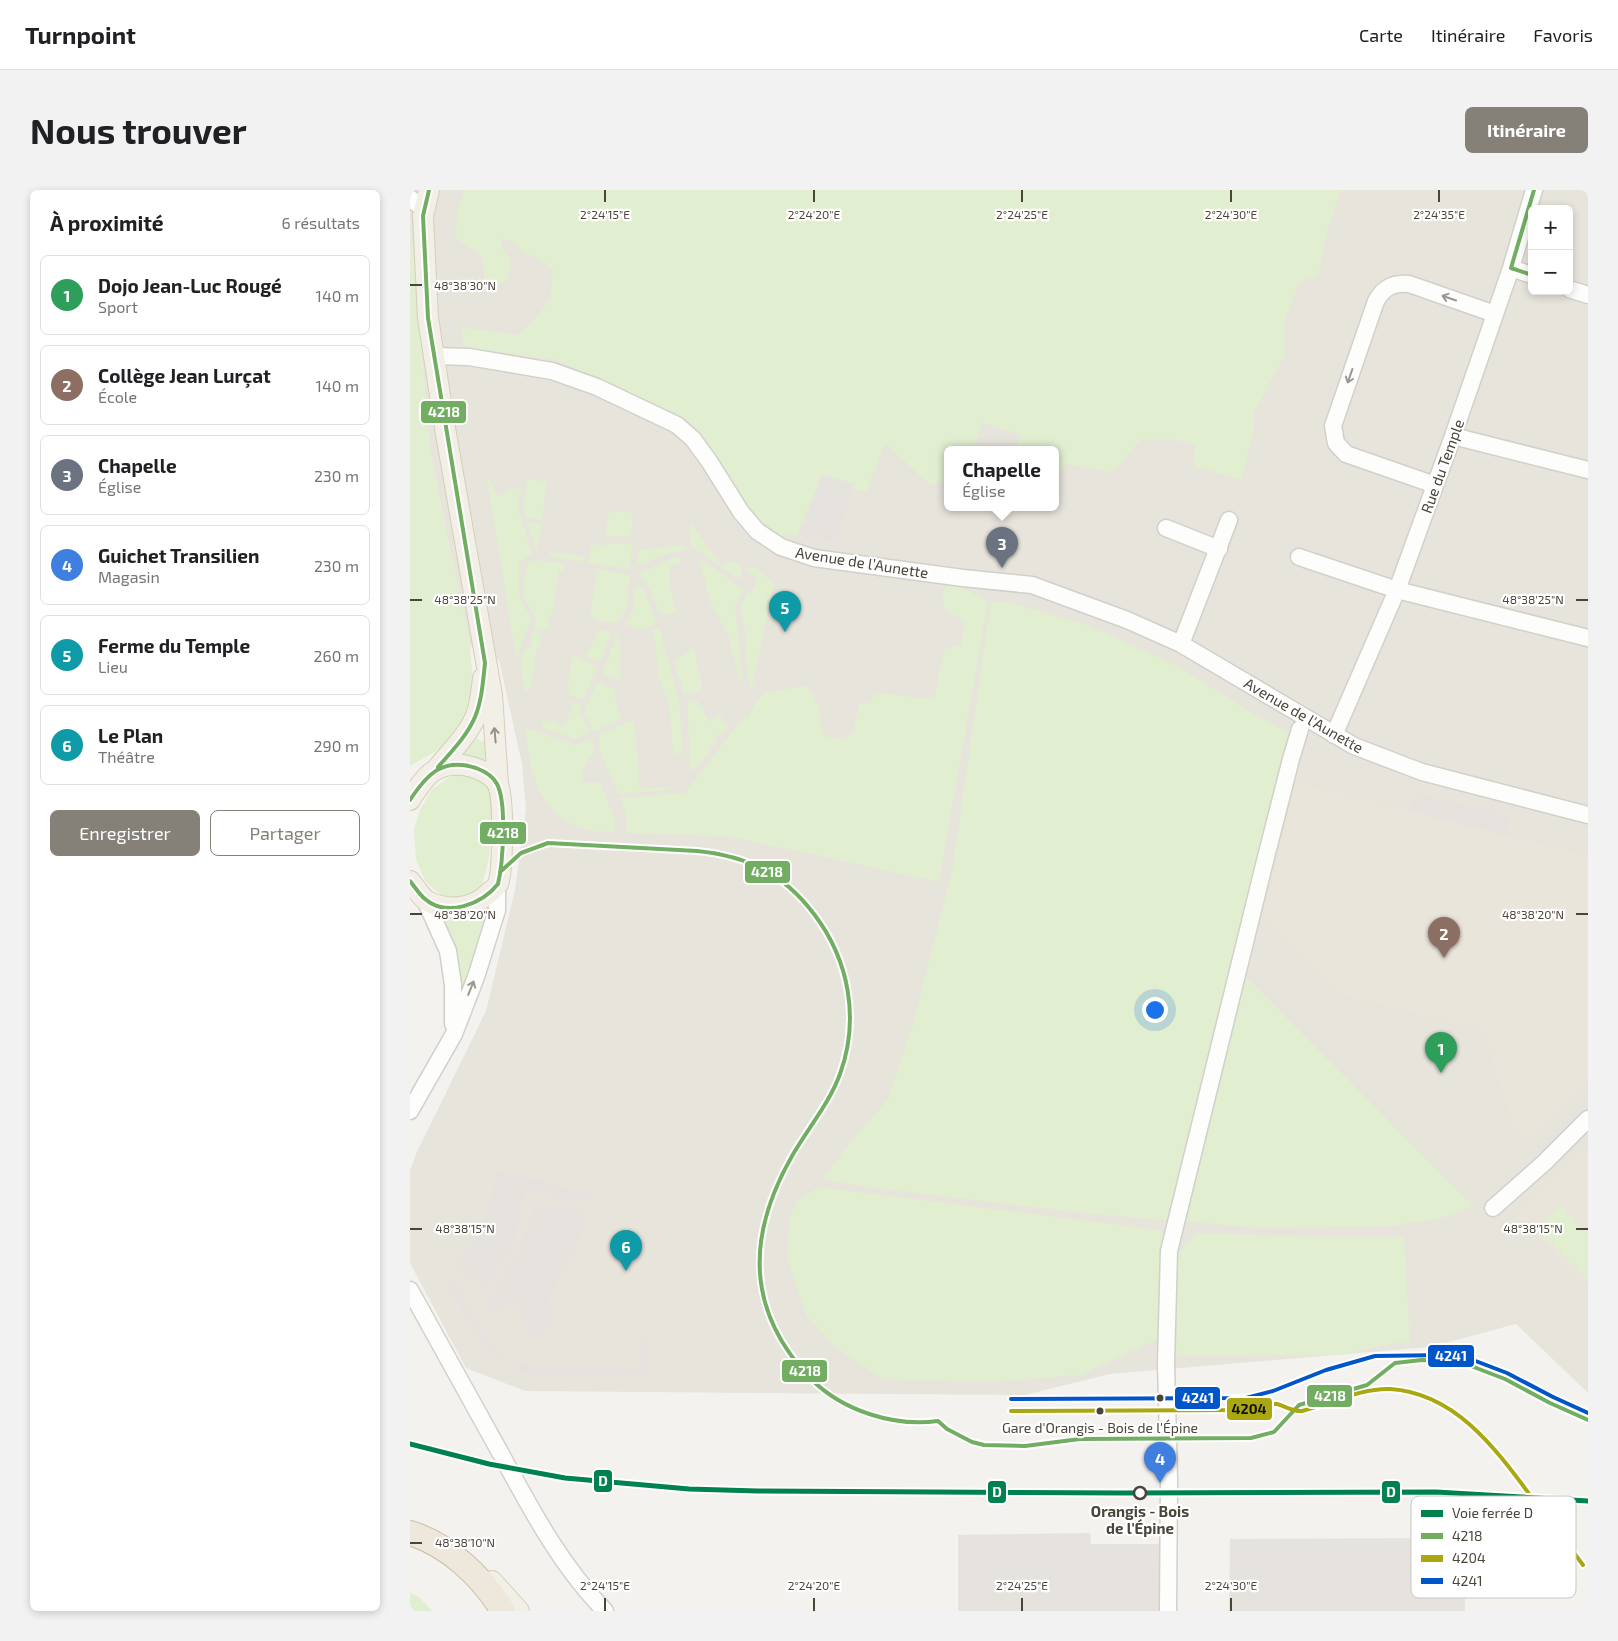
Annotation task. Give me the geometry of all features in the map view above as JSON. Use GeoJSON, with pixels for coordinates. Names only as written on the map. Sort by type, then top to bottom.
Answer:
{"type":"FeatureCollection","features":[{"type":"Feature","properties":{"kind":"highway"},"geometry":{"type":"LineString","coordinates":[[410,1533],[423,1537],[447,1550],[478,1578],[494,1596],[503,1611]]}},
{"type":"Feature","properties":{"kind":"main road"},"geometry":{"type":"LineString","coordinates":[[410,881],[426,900],[444,907],[466,908],[485,898],[497,885],[500,872],[502,804],[498,784],[492,696],[428,318],[421,198],[442,190]]}},
{"type":"Feature","properties":{"kind":"main road"},"geometry":{"type":"LineString","coordinates":[[410,800],[426,773],[462,740],[473,723],[480,700],[485,663]]}},
{"type":"Feature","properties":{"kind":"main road"},"geometry":{"type":"LineString","coordinates":[[426,773],[453,764],[473,766],[489,775],[498,784]]}},
{"type":"Feature","properties":{"kind":"main road"},"geometry":{"type":"LineString","coordinates":[[447,1550],[491,1580],[519,1611]]}},
{"type":"Feature","properties":{"kind":"street","name":"Rue du Temple"},"geometry":{"type":"LineString","coordinates":[[1334,735],[1397,590],[1496,314],[1534,190]]}},
{"type":"Feature","properties":{"kind":"street"},"geometry":{"type":"LineString","coordinates":[[1511,268],[1528,274]]}},
{"type":"Feature","properties":{"kind":"street"},"geometry":{"type":"LineString","coordinates":[[1435,485],[1346,454],[1336,443],[1333,426],[1373,310],[1380,294],[1385,288],[1399,283],[1409,284],[1496,314]]}},
{"type":"Feature","properties":{"kind":"street"},"geometry":{"type":"LineString","coordinates":[[1573,290],[1588,295]]}},
{"type":"Feature","properties":{"kind":"street","name":"Avenue de l’Aunette"},"geometry":{"type":"LineString","coordinates":[[434,356],[469,357],[552,371],[597,387],[677,425],[693,439],[741,512],[757,531],[794,553],[814,558],[954,577],[1032,585]]}},
{"type":"Feature","properties":{"kind":"street"},"geometry":{"type":"LineString","coordinates":[[1453,436],[1588,470]]}},
{"type":"Feature","properties":{"kind":"street"},"geometry":{"type":"LineString","coordinates":[[1181,644],[1229,520]]}},
{"type":"Feature","properties":{"kind":"street"},"geometry":{"type":"LineString","coordinates":[[1166,528],[1219,549]]}},
{"type":"Feature","properties":{"kind":"street"},"geometry":{"type":"LineString","coordinates":[[1300,557],[1397,590],[1588,638]]}},
{"type":"Feature","properties":{"kind":"street","name":"Avenue de l'Aunette"},"geometry":{"type":"LineString","coordinates":[[1032,585],[1127,620],[1181,644],[1354,746],[1422,772],[1588,815]]}},
{"type":"Feature","properties":{"kind":"street"},"geometry":{"type":"LineString","coordinates":[[1168,1611],[1169,1480],[1166,1363],[1169,1251],[1300,729]]}},
{"type":"Feature","properties":{"kind":"street"},"geometry":{"type":"LineString","coordinates":[[410,1111],[454,1034],[476,977],[498,910],[497,885]]}},
{"type":"Feature","properties":{"kind":"street"},"geometry":{"type":"LineString","coordinates":[[426,900],[448,951],[453,985],[454,1034]]}},
{"type":"Feature","properties":{"kind":"street"},"geometry":{"type":"LineString","coordinates":[[1493,1208],[1545,1162],[1588,1119]]}},
{"type":"Feature","properties":{"kind":"street"},"geometry":{"type":"LineString","coordinates":[[410,1290],[559,1556],[586,1592],[605,1611]]}},
{"type":"Feature","properties":{"kind":"shaded area"},"geometry":{"type":"Polygon","coordinates":[[[410,190],[1588,190],[1588,1393],[1516,1324],[1430,1347],[1110,1374],[1025,1395],[525,1391],[466,1368],[410,1263],[410,1171],[416,1154],[486,1011],[515,890],[526,809],[522,764],[499,660],[470,646],[430,451],[410,219],[410,190]]]}},
{"type":"Feature","properties":{"kind":"shaded area"},"geometry":{"type":"Polygon","coordinates":[[[822,474],[854,484],[836,542],[801,536],[822,474]]]}},
{"type":"Feature","properties":{"kind":"shaded area"},"geometry":{"type":"Polygon","coordinates":[[[1296,782],[1588,856],[1588,1079],[1529,1140],[1512,1123],[1484,1031],[1338,994],[1263,921],[1296,782]]]}},
{"type":"Feature","properties":{"kind":"shaded area"},"geometry":{"type":"Polygon","coordinates":[[[1414,793],[1510,815],[1505,835],[1409,811],[1414,793]]]}},
{"type":"Feature","properties":{"kind":"shaded area"},"geometry":{"type":"Polygon","coordinates":[[[1588,1096],[1588,1113],[1544,1156],[1536,1147],[1588,1096]]]}},
{"type":"Feature","properties":{"kind":"shaded area"},"geometry":{"type":"Polygon","coordinates":[[[1588,1145],[1588,1287],[1514,1213],[1588,1145]]]}},
{"type":"Feature","properties":{"kind":"shaded area"},"geometry":{"type":"Polygon","coordinates":[[[497,1171],[545,1181],[557,1187],[592,1193],[589,1203],[556,1198],[544,1191],[526,1189],[512,1249],[485,1288],[454,1267],[484,1222],[497,1171]]]}},
{"type":"Feature","properties":{"kind":"shaded area"},"geometry":{"type":"Polygon","coordinates":[[[536,1203],[545,1208],[573,1209],[586,1214],[578,1244],[549,1296],[553,1327],[532,1337],[514,1300],[494,1312],[484,1306],[518,1253],[536,1203]]]}},
{"type":"Feature","properties":{"kind":"shaded area"},"geometry":{"type":"Polygon","coordinates":[[[455,1280],[485,1336],[506,1356],[500,1361],[479,1340],[448,1285],[455,1280]]]}},
{"type":"Feature","properties":{"kind":"shaded area"},"geometry":{"type":"Polygon","coordinates":[[[640,1335],[648,1335],[649,1379],[539,1376],[514,1369],[518,1362],[542,1369],[639,1371],[640,1335]]]}},
{"type":"Feature","properties":{"kind":"shaded area"},"geometry":{"type":"Polygon","coordinates":[[[1090,1533],[1091,1544],[1164,1544],[1167,1611],[958,1611],[958,1535],[1090,1533]]]}},
{"type":"Feature","properties":{"kind":"shaded area"},"geometry":{"type":"Polygon","coordinates":[[[1411,1538],[1411,1598],[1465,1598],[1465,1611],[1229,1611],[1230,1539],[1411,1538]]]}},
{"type":"Feature","properties":{"kind":"green space"},"geometry":{"type":"Polygon","coordinates":[[[465,190],[1341,190],[1327,232],[1318,275],[1299,283],[1283,326],[1285,354],[1254,413],[1253,434],[1242,480],[1194,466],[1195,445],[1176,440],[1141,439],[1112,473],[1068,464],[1059,472],[1059,446],[1017,446],[1020,435],[982,423],[975,446],[944,446],[944,482],[930,485],[885,443],[866,492],[820,479],[797,535],[775,535],[750,514],[700,433],[681,416],[556,360],[463,345],[461,327],[519,335],[550,299],[553,270],[541,260],[519,250],[517,244],[500,238],[511,266],[507,281],[496,285],[485,280],[483,263],[477,250],[467,247],[456,238],[457,211],[465,190]]]}},
{"type":"Feature","properties":{"kind":"green space"},"geometry":{"type":"Polygon","coordinates":[[[410,219],[430,451],[470,646],[473,682],[469,714],[452,742],[410,766],[410,219]]]}},
{"type":"Feature","properties":{"kind":"green space"},"geometry":{"type":"Polygon","coordinates":[[[487,477],[489,477],[497,496],[513,488],[521,487],[518,508],[532,554],[519,561],[519,596],[531,619],[516,659],[487,477]]]}},
{"type":"Feature","properties":{"kind":"green space"},"geometry":{"type":"Polygon","coordinates":[[[527,479],[547,482],[542,520],[526,517],[523,507],[527,479]]]}},
{"type":"Feature","properties":{"kind":"green space"},"geometry":{"type":"Polygon","coordinates":[[[609,511],[633,513],[631,536],[605,537],[609,511]]]}},
{"type":"Feature","properties":{"kind":"green space"},"geometry":{"type":"Polygon","coordinates":[[[527,522],[541,524],[537,552],[527,522]]]}},
{"type":"Feature","properties":{"kind":"green space"},"geometry":{"type":"Polygon","coordinates":[[[690,522],[722,566],[730,561],[742,566],[740,578],[737,578],[691,546],[690,522]]]}},
{"type":"Feature","properties":{"kind":"green space"},"geometry":{"type":"Polygon","coordinates":[[[632,543],[630,569],[588,563],[591,544],[604,546],[605,544],[632,543]]]}},
{"type":"Feature","properties":{"kind":"green space"},"geometry":{"type":"Polygon","coordinates":[[[685,545],[686,549],[683,551],[672,552],[637,566],[638,550],[685,545]]]}},
{"type":"Feature","properties":{"kind":"green space"},"geometry":{"type":"Polygon","coordinates":[[[550,551],[585,557],[584,562],[549,556],[550,551]]]}},
{"type":"Feature","properties":{"kind":"green space"},"geometry":{"type":"Polygon","coordinates":[[[680,557],[681,563],[669,566],[670,573],[668,574],[676,612],[661,615],[649,588],[639,573],[673,558],[680,557]]]}},
{"type":"Feature","properties":{"kind":"green space"},"geometry":{"type":"Polygon","coordinates":[[[699,558],[744,590],[735,607],[743,683],[738,675],[730,641],[711,604],[699,558]]]}},
{"type":"Feature","properties":{"kind":"green space"},"geometry":{"type":"Polygon","coordinates":[[[536,560],[564,563],[563,571],[559,571],[548,630],[533,628],[536,618],[523,592],[528,563],[536,560]]]}},
{"type":"Feature","properties":{"kind":"green space"},"geometry":{"type":"Polygon","coordinates":[[[755,567],[774,583],[751,693],[744,645],[747,639],[740,607],[748,592],[751,593],[758,579],[746,572],[747,568],[755,567]]]}},
{"type":"Feature","properties":{"kind":"green space"},"geometry":{"type":"Polygon","coordinates":[[[597,569],[630,575],[626,610],[617,623],[593,620],[594,616],[590,615],[597,569]]]}},
{"type":"Feature","properties":{"kind":"green space"},"geometry":{"type":"Polygon","coordinates":[[[638,584],[645,592],[657,625],[640,630],[625,624],[632,614],[635,591],[638,584]]]}},
{"type":"Feature","properties":{"kind":"green space"},"geometry":{"type":"Polygon","coordinates":[[[947,585],[956,585],[988,601],[939,882],[727,836],[627,833],[627,820],[621,798],[685,793],[746,714],[747,720],[758,699],[766,692],[808,686],[819,706],[821,727],[826,737],[841,739],[856,732],[854,724],[860,704],[870,702],[876,693],[934,699],[945,648],[961,645],[965,625],[961,618],[952,614],[944,607],[942,594],[947,585]]]}},
{"type":"Feature","properties":{"kind":"green space"},"geometry":{"type":"Polygon","coordinates":[[[991,602],[1009,602],[1087,625],[1174,664],[1255,715],[1295,736],[1241,972],[1473,1206],[1441,1218],[1392,1226],[1263,1228],[1092,1214],[866,1187],[823,1179],[848,1145],[888,1099],[913,1024],[952,872],[991,602]]]}},
{"type":"Feature","properties":{"kind":"green space"},"geometry":{"type":"Polygon","coordinates":[[[659,628],[679,700],[683,753],[673,753],[668,701],[658,676],[655,639],[651,630],[659,628]]]}},
{"type":"Feature","properties":{"kind":"green space"},"geometry":{"type":"Polygon","coordinates":[[[599,629],[612,632],[600,662],[586,656],[599,629]]]}},
{"type":"Feature","properties":{"kind":"green space"},"geometry":{"type":"Polygon","coordinates":[[[532,632],[541,634],[531,686],[526,694],[520,662],[524,650],[531,646],[532,632]]]}},
{"type":"Feature","properties":{"kind":"green space"},"geometry":{"type":"Polygon","coordinates":[[[619,632],[621,679],[618,680],[602,673],[619,632]]]}},
{"type":"Feature","properties":{"kind":"green space"},"geometry":{"type":"Polygon","coordinates":[[[694,648],[702,686],[700,687],[701,691],[684,695],[674,661],[694,648]]]}},
{"type":"Feature","properties":{"kind":"green space"},"geometry":{"type":"Polygon","coordinates":[[[573,655],[597,667],[583,699],[569,695],[570,692],[567,691],[573,655]]]}},
{"type":"Feature","properties":{"kind":"green space"},"geometry":{"type":"Polygon","coordinates":[[[598,682],[615,689],[616,705],[622,719],[594,731],[584,712],[598,682]]]}},
{"type":"Feature","properties":{"kind":"green space"},"geometry":{"type":"Polygon","coordinates":[[[697,700],[709,721],[720,715],[728,728],[724,734],[718,734],[709,753],[692,773],[687,702],[697,700]]]}},
{"type":"Feature","properties":{"kind":"green space"},"geometry":{"type":"Polygon","coordinates":[[[571,701],[581,705],[579,712],[590,732],[575,739],[541,727],[542,721],[552,721],[563,726],[573,707],[570,705],[571,701]]]}},
{"type":"Feature","properties":{"kind":"green space"},"geometry":{"type":"Polygon","coordinates":[[[634,720],[640,789],[664,787],[676,789],[618,794],[600,752],[598,734],[634,720]]]}},
{"type":"Feature","properties":{"kind":"green space"},"geometry":{"type":"Polygon","coordinates":[[[529,729],[575,745],[592,738],[595,754],[591,755],[581,774],[585,783],[600,782],[615,820],[615,832],[591,831],[571,824],[558,815],[548,804],[534,778],[525,730],[529,729]]]}},
{"type":"Feature","properties":{"kind":"green space"},"geometry":{"type":"Polygon","coordinates":[[[472,736],[484,742],[492,743],[490,764],[459,756],[472,736]]]}},
{"type":"Feature","properties":{"kind":"green space"},"geometry":{"type":"Polygon","coordinates":[[[463,774],[476,775],[488,785],[491,811],[491,838],[487,865],[480,889],[458,900],[442,896],[426,882],[416,860],[414,829],[421,808],[432,789],[452,776],[463,774]]]}},
{"type":"Feature","properties":{"kind":"green space"},"geometry":{"type":"Polygon","coordinates":[[[489,909],[486,927],[466,990],[461,991],[458,965],[441,917],[466,920],[489,909]]]}},
{"type":"Feature","properties":{"kind":"green space"},"geometry":{"type":"Polygon","coordinates":[[[819,1187],[1165,1231],[1159,1339],[1080,1375],[1004,1381],[884,1379],[838,1349],[806,1316],[788,1262],[789,1219],[798,1200],[819,1187]]]}},
{"type":"Feature","properties":{"kind":"green space"},"geometry":{"type":"Polygon","coordinates":[[[1561,1206],[1588,1233],[1588,1279],[1537,1229],[1561,1206]]]}},
{"type":"Feature","properties":{"kind":"green space"},"geometry":{"type":"Polygon","coordinates":[[[1196,1233],[1316,1237],[1404,1237],[1410,1343],[1394,1343],[1341,1355],[1177,1356],[1173,1296],[1178,1254],[1196,1233]]]}},
{"type":"Feature","properties":{"kind":"green space"},"geometry":{"type":"Polygon","coordinates":[[[410,1593],[419,1597],[433,1611],[410,1611],[410,1593]]]}},
{"type":"Feature","properties":{"kind":"rail line","name":"D"},"geometry":{"type":"LineString","coordinates":[[410,1444],[489,1464],[565,1478],[689,1489],[1124,1493],[1436,1492],[1504,1496]]}},
{"type":"Feature","properties":{"kind":"rail line","name":"D"},"geometry":{"type":"LineString","coordinates":[[1576,1500],[1588,1501]]}},
{"type":"Feature","properties":{"kind":"transit line","name":"4218"},"geometry":{"type":"LineString","coordinates":[[429,190],[423,216],[428,318],[485,663],[481,697],[472,724],[438,767]]}},
{"type":"Feature","properties":{"kind":"transit line","name":"4218"},"geometry":{"type":"LineString","coordinates":[[1528,274],[1511,268],[1534,190]]}},
{"type":"Feature","properties":{"kind":"transit line","name":"4218"},"geometry":{"type":"LineString","coordinates":[[410,800],[423,782],[437,770],[445,766],[464,765],[488,774],[497,784],[503,818],[498,884],[483,897],[474,903],[464,906],[454,908],[443,907],[434,905],[425,899],[410,881]]}},
{"type":"Feature","properties":{"kind":"transit line","name":"4218"},"geometry":{"type":"LineString","coordinates":[[500,872],[521,853],[548,843],[715,853],[748,862],[777,877],[802,900],[826,932],[836,951],[848,991],[850,1011],[846,1053],[840,1074],[830,1096],[792,1156],[777,1185],[767,1214],[761,1243],[760,1271],[764,1299],[774,1326],[789,1353],[811,1379],[838,1400],[854,1408],[887,1419],[921,1422],[938,1421],[947,1429],[972,1442],[984,1445],[1025,1446],[1080,1439],[1251,1438],[1274,1432],[1299,1405],[1367,1385],[1395,1363],[1422,1360],[1445,1361],[1471,1366],[1505,1379],[1550,1403],[1588,1420]]}},
{"type":"Feature","properties":{"kind":"transit line","name":"4241"},"geometry":{"type":"LineString","coordinates":[[1011,1399],[1246,1398],[1273,1391],[1326,1370],[1375,1356],[1446,1355],[1473,1360],[1507,1373],[1588,1413]]}},
{"type":"Feature","properties":{"kind":"transit line","name":"4204"},"geometry":{"type":"LineString","coordinates":[[1011,1411],[1247,1410],[1273,1404],[1295,1411],[1302,1411],[1368,1391],[1390,1389],[1413,1393],[1434,1401],[1454,1412],[1487,1442],[1531,1496]]}},
{"type":"Feature","properties":{"kind":"transit line","name":"4204"},"geometry":{"type":"LineString","coordinates":[[1576,1556],[1583,1565]]}},
{"type":"Feature","properties":{"kind":"place","name":"Chapelle"},"geometry":{"type":"Point","coordinates":[1002,568]}},
{"type":"Feature","properties":{"kind":"place","name":"Ferme du Temple"},"geometry":{"type":"Point","coordinates":[785,632]}},
{"type":"Feature","properties":{"kind":"place","name":"Collège Jean Lurçat"},"geometry":{"type":"Point","coordinates":[1444,958]}},
{"type":"Feature","properties":{"kind":"place","name":"Dojo Jean-Luc Rougé"},"geometry":{"type":"Point","coordinates":[1441,1073]}},
{"type":"Feature","properties":{"kind":"place","name":"Le Plan"},"geometry":{"type":"Point","coordinates":[626,1271]}},
{"type":"Feature","properties":{"kind":"place","name":"Gare d'Orangis - Bois de l'Épine"},"geometry":{"type":"Point","coordinates":[1100,1411]}},
{"type":"Feature","properties":{"kind":"place","name":"Guichet Transilien"},"geometry":{"type":"Point","coordinates":[1160,1483]}},
{"type":"Feature","properties":{"kind":"place","name":"Orangis - Bois de l'Épine"},"geometry":{"type":"Point","coordinates":[1140,1493]}}]}
